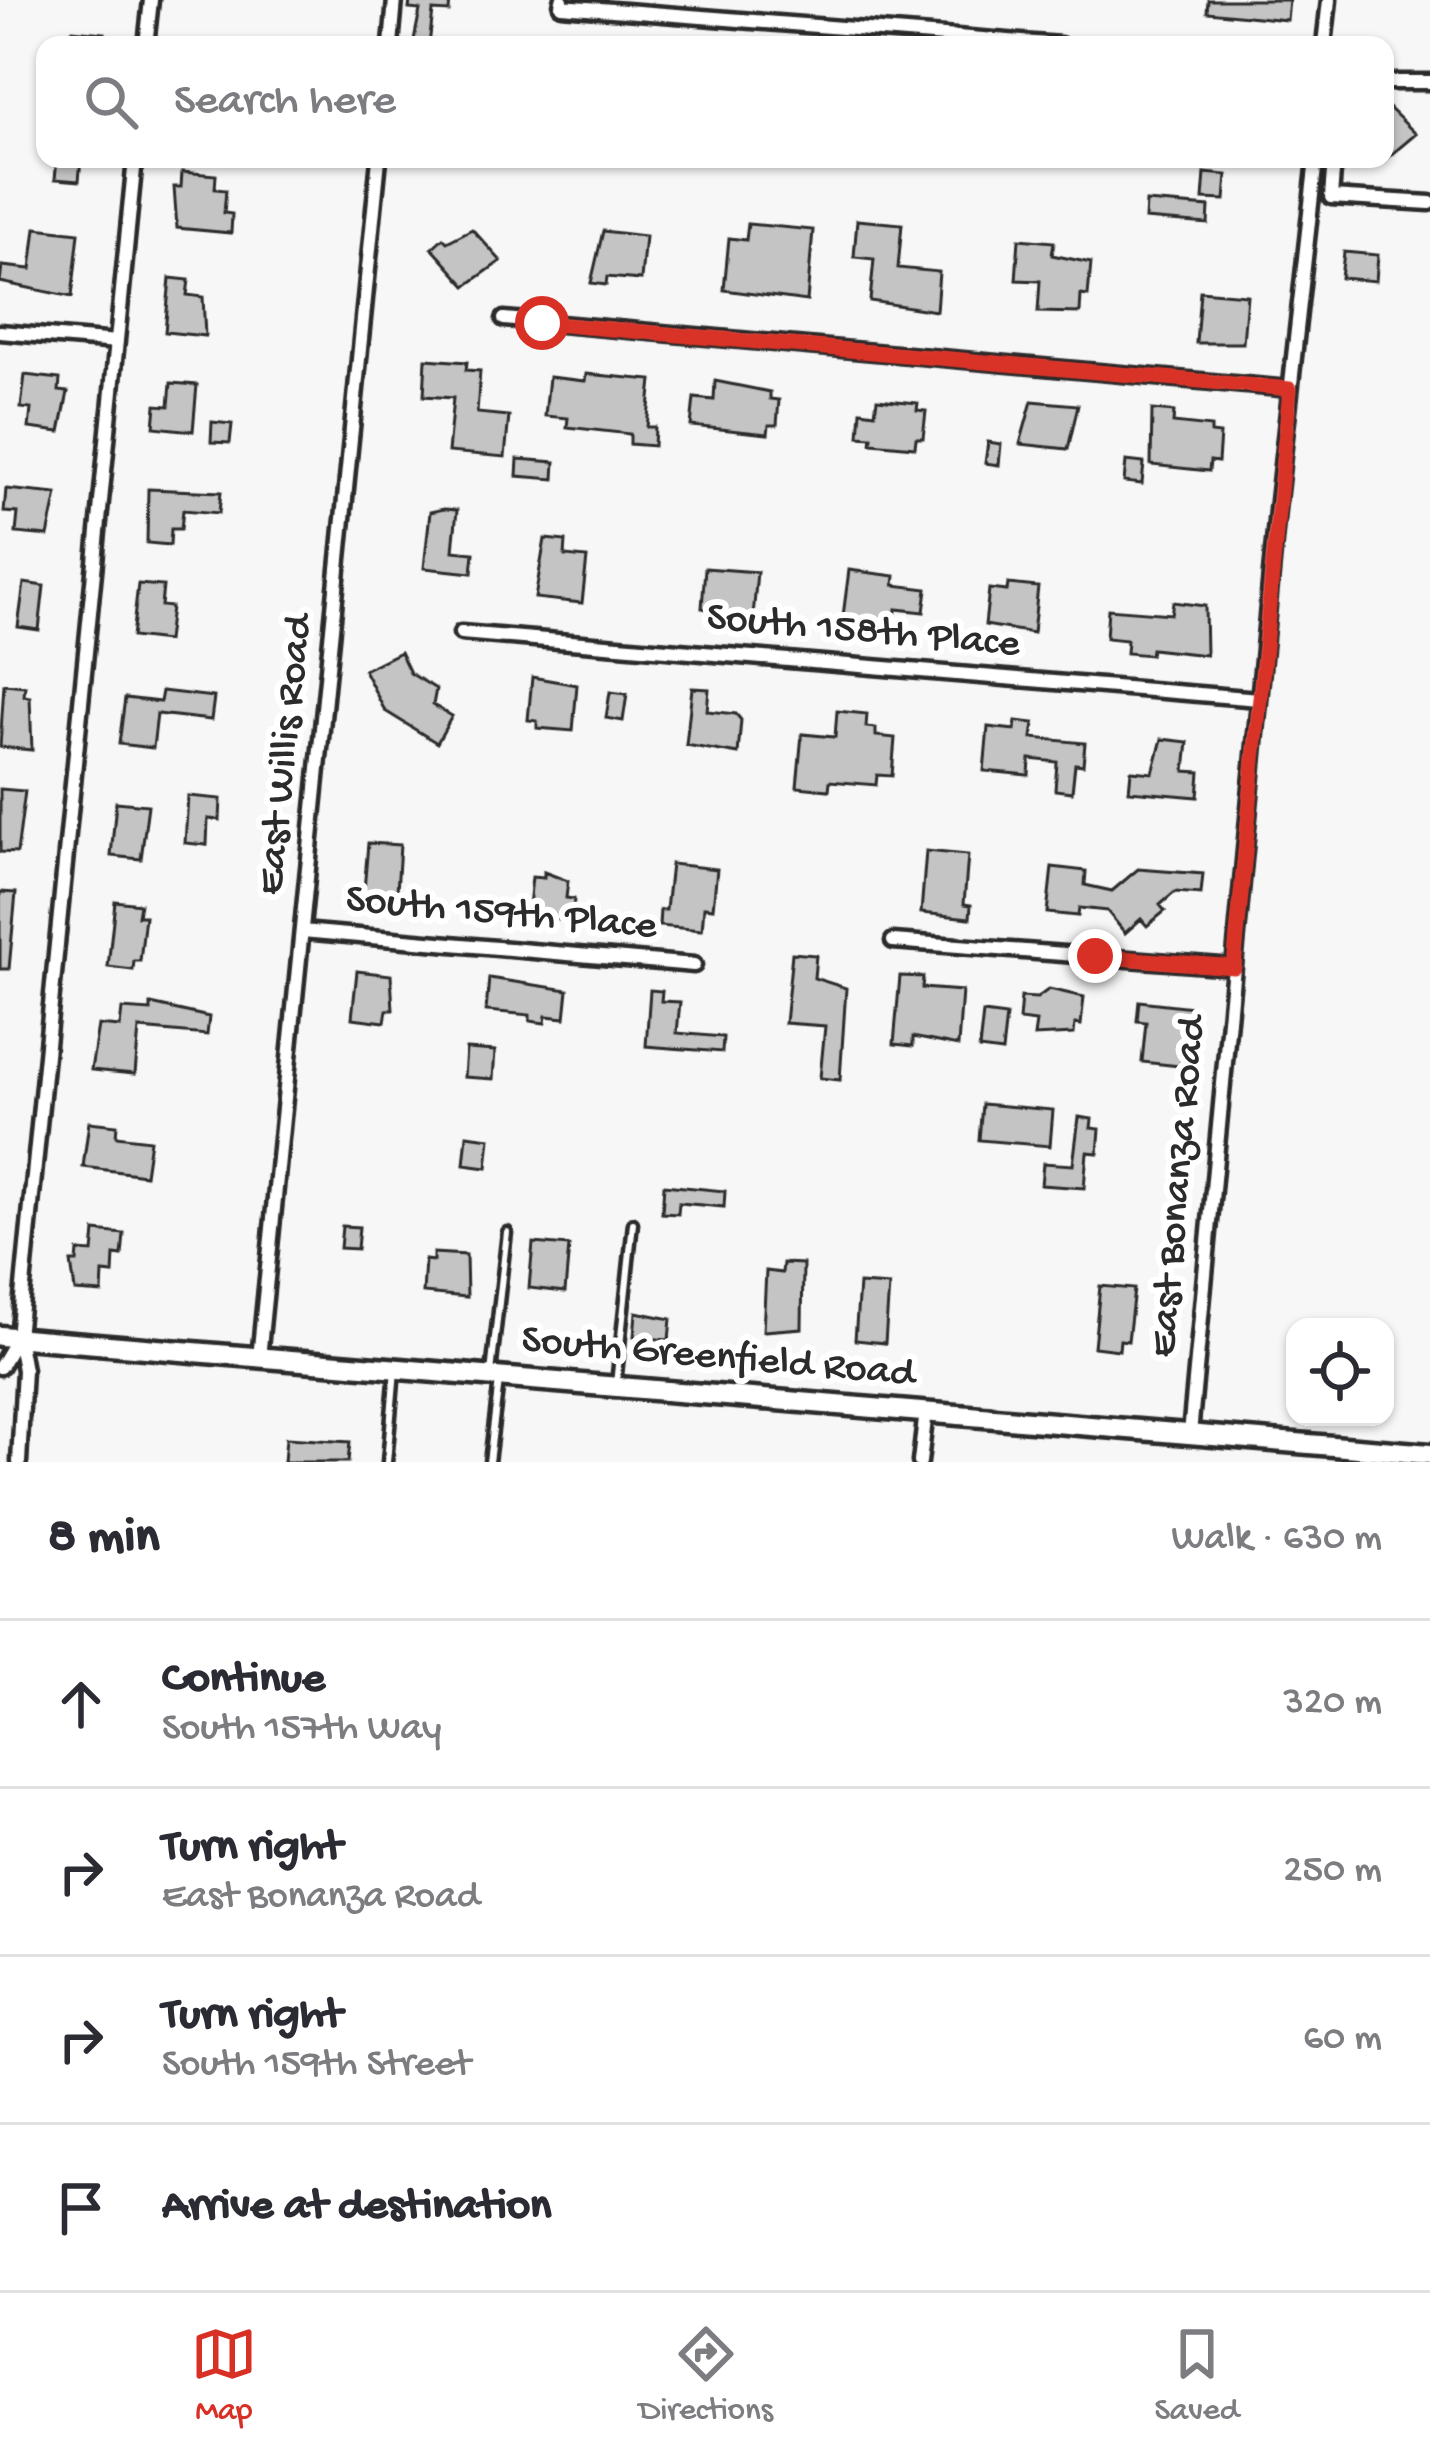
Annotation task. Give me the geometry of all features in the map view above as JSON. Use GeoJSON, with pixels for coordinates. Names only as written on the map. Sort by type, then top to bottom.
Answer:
{"type":"FeatureCollection","features":[{"type":"Feature","properties":{"kind":"main road","name":"South Greenfield Road"},"geometry":{"type":"LineString","coordinates":[[9,1336],[1430,1454]]}},
{"type":"Feature","properties":{"kind":"street"},"geometry":{"type":"LineString","coordinates":[[147,36],[151,0]]}},
{"type":"Feature","properties":{"kind":"street"},"geometry":{"type":"LineString","coordinates":[[392,36],[395,0]]}},
{"type":"Feature","properties":{"kind":"street"},"geometry":{"type":"LineString","coordinates":[[562,0],[561,6],[945,36]]}},
{"type":"Feature","properties":{"kind":"street"},"geometry":{"type":"LineString","coordinates":[[1325,36],[1329,0]]}},
{"type":"Feature","properties":{"kind":"street"},"geometry":{"type":"LineString","coordinates":[[1394,82],[1430,82]]}},
{"type":"Feature","properties":{"kind":"street"},"geometry":{"type":"LineString","coordinates":[[0,1367],[9,1336],[134,168]]}},
{"type":"Feature","properties":{"kind":"street","name":"East Willis Road"},"geometry":{"type":"LineString","coordinates":[[259,1358],[379,168]]}},
{"type":"Feature","properties":{"kind":"street","name":"East Bonanza Road"},"geometry":{"type":"LineString","coordinates":[[1190,1434],[1315,168]]}},
{"type":"Feature","properties":{"kind":"street"},"geometry":{"type":"LineString","coordinates":[[1333,168],[1331,197],[1430,203]]}},
{"type":"Feature","properties":{"kind":"street"},"geometry":{"type":"LineString","coordinates":[[504,320],[1290,389]]}},
{"type":"Feature","properties":{"kind":"street"},"geometry":{"type":"LineString","coordinates":[[0,332],[117,342]]}},
{"type":"Feature","properties":{"kind":"street","name":"South 158th Place"},"geometry":{"type":"LineString","coordinates":[[461,633],[1259,699]]}},
{"type":"Feature","properties":{"kind":"street","name":"South 159th Place"},"geometry":{"type":"LineString","coordinates":[[302,931],[694,965]]}},
{"type":"Feature","properties":{"kind":"street"},"geometry":{"type":"LineString","coordinates":[[893,941],[1234,967]]}},
{"type":"Feature","properties":{"kind":"street"},"geometry":{"type":"LineString","coordinates":[[9,1336],[24,1370],[19,1462]]}},
{"type":"Feature","properties":{"kind":"street"},"geometry":{"type":"LineString","coordinates":[[920,1462],[926,1411]]}},
{"type":"Feature","properties":{"kind":"lane"},"geometry":{"type":"LineString","coordinates":[[616,1388],[633,1223]]}},
{"type":"Feature","properties":{"kind":"lane"},"geometry":{"type":"LineString","coordinates":[[489,1462],[507,1232]]}},
{"type":"Feature","properties":{"kind":"lane"},"geometry":{"type":"LineString","coordinates":[[387,1462],[395,1369]]}},
{"type":"Feature","properties":{"kind":"building"},"geometry":{"type":"Polygon","coordinates":[[[410,0],[450,0],[449,12],[433,11],[430,36],[415,36],[420,10],[409,9],[410,0]]]}},
{"type":"Feature","properties":{"kind":"building"},"geometry":{"type":"Polygon","coordinates":[[[1208,0],[1289,0],[1287,20],[1207,12],[1208,0]]]}},
{"type":"Feature","properties":{"kind":"building"},"geometry":{"type":"Polygon","coordinates":[[[72,30],[105,33],[105,36],[71,36],[72,30]]]}},
{"type":"Feature","properties":{"kind":"building"},"geometry":{"type":"Polygon","coordinates":[[[1394,113],[1416,134],[1394,152],[1394,113]]]}},
{"type":"Feature","properties":{"kind":"building"},"geometry":{"type":"Polygon","coordinates":[[[56,168],[80,168],[79,181],[55,179],[56,168]]]}},
{"type":"Feature","properties":{"kind":"building"},"geometry":{"type":"Polygon","coordinates":[[[182,172],[216,175],[215,189],[226,190],[224,213],[232,214],[231,233],[177,228],[174,187],[181,187],[182,172]]]}},
{"type":"Feature","properties":{"kind":"building"},"geometry":{"type":"Polygon","coordinates":[[[1205,173],[1227,175],[1225,200],[1203,199],[1205,173]]]}},
{"type":"Feature","properties":{"kind":"building"},"geometry":{"type":"Polygon","coordinates":[[[1146,202],[1209,207],[1208,224],[1145,219],[1146,202]]]}},
{"type":"Feature","properties":{"kind":"building"},"geometry":{"type":"Polygon","coordinates":[[[857,220],[902,224],[898,268],[939,272],[936,311],[870,301],[874,259],[854,257],[857,220]]]}},
{"type":"Feature","properties":{"kind":"building"},"geometry":{"type":"Polygon","coordinates":[[[748,224],[813,230],[807,301],[724,290],[729,238],[746,240],[748,224]]]}},
{"type":"Feature","properties":{"kind":"building"},"geometry":{"type":"Polygon","coordinates":[[[36,228],[79,233],[72,297],[0,282],[2,266],[31,269],[36,228]]]}},
{"type":"Feature","properties":{"kind":"building"},"geometry":{"type":"Polygon","coordinates":[[[472,229],[501,261],[466,286],[432,248],[443,238],[447,242],[472,229]]]}},
{"type":"Feature","properties":{"kind":"building"},"geometry":{"type":"Polygon","coordinates":[[[603,231],[645,236],[641,280],[607,277],[606,285],[591,283],[603,231]]]}},
{"type":"Feature","properties":{"kind":"building"},"geometry":{"type":"Polygon","coordinates":[[[1019,239],[1054,242],[1052,255],[1091,263],[1088,296],[1081,295],[1080,313],[1038,312],[1040,281],[1016,280],[1019,239]]]}},
{"type":"Feature","properties":{"kind":"building"},"geometry":{"type":"Polygon","coordinates":[[[1344,252],[1378,255],[1376,281],[1341,278],[1344,252]]]}},
{"type":"Feature","properties":{"kind":"building"},"geometry":{"type":"Polygon","coordinates":[[[170,278],[189,280],[187,295],[203,297],[205,336],[165,332],[170,278]]]}},
{"type":"Feature","properties":{"kind":"building"},"geometry":{"type":"Polygon","coordinates":[[[1200,291],[1247,295],[1243,343],[1196,343],[1200,291]]]}},
{"type":"Feature","properties":{"kind":"building"},"geometry":{"type":"Polygon","coordinates":[[[426,359],[467,362],[466,370],[480,371],[477,413],[509,416],[505,457],[448,452],[453,398],[424,396],[426,359]]]}},
{"type":"Feature","properties":{"kind":"building"},"geometry":{"type":"Polygon","coordinates":[[[586,374],[652,380],[647,427],[655,427],[654,446],[630,444],[630,434],[567,427],[568,418],[545,416],[549,377],[585,381],[586,374]]]}},
{"type":"Feature","properties":{"kind":"building"},"geometry":{"type":"Polygon","coordinates":[[[25,375],[60,379],[59,391],[68,392],[60,432],[29,428],[31,409],[21,408],[25,375]]]}},
{"type":"Feature","properties":{"kind":"building"},"geometry":{"type":"Polygon","coordinates":[[[715,381],[770,392],[770,399],[779,400],[777,425],[769,425],[768,434],[691,426],[694,398],[714,400],[715,381]]]}},
{"type":"Feature","properties":{"kind":"building"},"geometry":{"type":"Polygon","coordinates":[[[171,383],[197,385],[193,431],[154,427],[156,405],[169,406],[171,383]]]}},
{"type":"Feature","properties":{"kind":"building"},"geometry":{"type":"Polygon","coordinates":[[[877,399],[918,403],[917,410],[926,411],[923,438],[916,438],[915,447],[871,443],[872,437],[859,436],[861,411],[875,413],[877,399]]]}},
{"type":"Feature","properties":{"kind":"building"},"geometry":{"type":"Polygon","coordinates":[[[1032,401],[1078,405],[1068,449],[1020,444],[1032,401]]]}},
{"type":"Feature","properties":{"kind":"building"},"geometry":{"type":"Polygon","coordinates":[[[1152,410],[1174,412],[1173,423],[1211,427],[1211,433],[1220,434],[1218,462],[1210,461],[1209,471],[1151,465],[1152,410]]]}},
{"type":"Feature","properties":{"kind":"building"},"geometry":{"type":"Polygon","coordinates":[[[212,422],[232,424],[230,443],[211,442],[212,422]]]}},
{"type":"Feature","properties":{"kind":"building"},"geometry":{"type":"Polygon","coordinates":[[[988,442],[1001,444],[999,465],[985,463],[988,442]]]}},
{"type":"Feature","properties":{"kind":"building"},"geometry":{"type":"Polygon","coordinates":[[[518,459],[555,462],[554,479],[517,476],[518,459]]]}},
{"type":"Feature","properties":{"kind":"building"},"geometry":{"type":"Polygon","coordinates":[[[1126,461],[1144,463],[1142,484],[1124,482],[1126,461]]]}},
{"type":"Feature","properties":{"kind":"building"},"geometry":{"type":"Polygon","coordinates":[[[6,489],[57,494],[48,536],[16,533],[18,513],[4,512],[6,489]]]}},
{"type":"Feature","properties":{"kind":"building"},"geometry":{"type":"Polygon","coordinates":[[[148,489],[221,492],[219,513],[183,510],[181,529],[171,529],[170,545],[147,543],[148,489]]]}},
{"type":"Feature","properties":{"kind":"building"},"geometry":{"type":"Polygon","coordinates":[[[457,510],[453,551],[474,553],[472,573],[424,568],[430,512],[457,510]]]}},
{"type":"Feature","properties":{"kind":"building"},"geometry":{"type":"Polygon","coordinates":[[[545,539],[566,541],[565,556],[587,558],[582,603],[535,598],[545,539]]]}},
{"type":"Feature","properties":{"kind":"building"},"geometry":{"type":"Polygon","coordinates":[[[705,568],[757,572],[753,617],[702,608],[705,568]]]}},
{"type":"Feature","properties":{"kind":"building"},"geometry":{"type":"Polygon","coordinates":[[[849,570],[895,576],[894,585],[927,589],[924,612],[896,609],[894,629],[843,616],[849,570]]]}},
{"type":"Feature","properties":{"kind":"building"},"geometry":{"type":"Polygon","coordinates":[[[24,583],[44,586],[39,630],[18,627],[24,583]]]}},
{"type":"Feature","properties":{"kind":"building"},"geometry":{"type":"Polygon","coordinates":[[[138,584],[163,586],[161,606],[171,607],[167,641],[132,637],[138,584]]]}},
{"type":"Feature","properties":{"kind":"building"},"geometry":{"type":"Polygon","coordinates":[[[1008,584],[1038,587],[1033,633],[985,625],[989,589],[1007,591],[1008,584]]]}},
{"type":"Feature","properties":{"kind":"building"},"geometry":{"type":"Polygon","coordinates":[[[1173,602],[1205,606],[1206,655],[1151,649],[1150,655],[1126,653],[1127,640],[1106,638],[1108,609],[1171,614],[1173,602]]]}},
{"type":"Feature","properties":{"kind":"building"},"geometry":{"type":"Polygon","coordinates":[[[400,652],[410,673],[436,689],[433,705],[452,716],[437,743],[385,711],[364,670],[400,652]]]}},
{"type":"Feature","properties":{"kind":"building"},"geometry":{"type":"Polygon","coordinates":[[[532,677],[577,685],[573,731],[537,728],[537,721],[528,720],[532,677]]]}},
{"type":"Feature","properties":{"kind":"building"},"geometry":{"type":"Polygon","coordinates":[[[4,684],[25,686],[24,696],[30,697],[32,750],[0,747],[4,684]]]}},
{"type":"Feature","properties":{"kind":"building"},"geometry":{"type":"Polygon","coordinates":[[[692,688],[709,689],[707,711],[736,714],[741,720],[738,754],[686,745],[692,688]]]}},
{"type":"Feature","properties":{"kind":"building"},"geometry":{"type":"Polygon","coordinates":[[[162,691],[214,697],[211,720],[157,714],[153,748],[119,744],[125,698],[160,702],[162,691]]]}},
{"type":"Feature","properties":{"kind":"building"},"geometry":{"type":"Polygon","coordinates":[[[610,692],[627,694],[623,721],[606,718],[610,692]]]}},
{"type":"Feature","properties":{"kind":"building"},"geometry":{"type":"Polygon","coordinates":[[[837,711],[867,714],[866,727],[876,728],[876,736],[895,738],[892,776],[877,775],[876,785],[830,781],[829,790],[797,787],[802,734],[835,737],[837,711]]]}},
{"type":"Feature","properties":{"kind":"building"},"geometry":{"type":"Polygon","coordinates":[[[1016,721],[1034,723],[1032,738],[1085,743],[1083,765],[1075,764],[1072,792],[1055,790],[1057,762],[1030,759],[1029,775],[984,771],[988,727],[1015,730],[1016,721]]]}},
{"type":"Feature","properties":{"kind":"building"},"geometry":{"type":"Polygon","coordinates":[[[1162,739],[1188,742],[1185,771],[1200,772],[1198,797],[1129,791],[1131,771],[1153,773],[1162,739]]]}},
{"type":"Feature","properties":{"kind":"building"},"geometry":{"type":"Polygon","coordinates":[[[0,789],[25,791],[17,853],[0,852],[0,789]]]}},
{"type":"Feature","properties":{"kind":"building"},"geometry":{"type":"Polygon","coordinates":[[[188,796],[221,799],[220,820],[208,819],[207,845],[185,843],[188,796]]]}},
{"type":"Feature","properties":{"kind":"building"},"geometry":{"type":"Polygon","coordinates":[[[116,802],[148,805],[141,859],[111,856],[116,802]]]}},
{"type":"Feature","properties":{"kind":"building"},"geometry":{"type":"Polygon","coordinates":[[[368,843],[400,845],[397,892],[391,892],[390,904],[363,902],[368,843]]]}},
{"type":"Feature","properties":{"kind":"building"},"geometry":{"type":"Polygon","coordinates":[[[926,851],[968,855],[964,904],[971,905],[970,918],[921,913],[926,851]]]}},
{"type":"Feature","properties":{"kind":"building"},"geometry":{"type":"Polygon","coordinates":[[[671,864],[717,869],[713,908],[704,907],[702,930],[659,926],[660,910],[666,910],[671,864]]]}},
{"type":"Feature","properties":{"kind":"building"},"geometry":{"type":"Polygon","coordinates":[[[1052,867],[1086,871],[1085,885],[1112,891],[1138,869],[1203,874],[1201,894],[1175,892],[1160,905],[1165,911],[1147,926],[1141,919],[1125,933],[1107,911],[1079,908],[1078,916],[1047,913],[1052,867]]]}},
{"type":"Feature","properties":{"kind":"building"},"geometry":{"type":"Polygon","coordinates":[[[544,872],[568,881],[566,898],[574,899],[572,921],[528,916],[532,877],[544,878],[544,872]]]}},
{"type":"Feature","properties":{"kind":"building"},"geometry":{"type":"Polygon","coordinates":[[[0,892],[16,893],[9,969],[0,969],[0,892]]]}},
{"type":"Feature","properties":{"kind":"building"},"geometry":{"type":"Polygon","coordinates":[[[115,901],[140,904],[138,916],[145,916],[140,961],[134,961],[133,970],[108,967],[115,901]]]}},
{"type":"Feature","properties":{"kind":"building"},"geometry":{"type":"Polygon","coordinates":[[[792,953],[816,955],[814,978],[846,988],[840,1080],[820,1078],[825,1026],[785,1023],[792,953]]]}},
{"type":"Feature","properties":{"kind":"building"},"geometry":{"type":"Polygon","coordinates":[[[357,971],[391,975],[393,1010],[387,1010],[385,1022],[352,1018],[357,971]]]}},
{"type":"Feature","properties":{"kind":"building"},"geometry":{"type":"Polygon","coordinates":[[[900,976],[923,977],[922,988],[962,991],[958,1046],[913,1037],[913,1046],[894,1044],[900,976]]]}},
{"type":"Feature","properties":{"kind":"building"},"geometry":{"type":"Polygon","coordinates":[[[489,978],[568,990],[565,1018],[546,1016],[545,1023],[530,1021],[530,1015],[486,1011],[489,978]]]}},
{"type":"Feature","properties":{"kind":"building"},"geometry":{"type":"Polygon","coordinates":[[[1049,989],[1084,997],[1081,1025],[1075,1024],[1074,1034],[1034,1036],[1036,1022],[1019,1020],[1021,997],[1037,998],[1049,989]]]}},
{"type":"Feature","properties":{"kind":"building"},"geometry":{"type":"Polygon","coordinates":[[[650,990],[662,991],[661,1001],[680,1002],[677,1033],[723,1037],[722,1052],[646,1046],[650,990]]]}},
{"type":"Feature","properties":{"kind":"building"},"geometry":{"type":"Polygon","coordinates":[[[1139,1001],[1193,1007],[1180,1066],[1142,1062],[1146,1022],[1137,1021],[1139,1001]]]}},
{"type":"Feature","properties":{"kind":"building"},"geometry":{"type":"Polygon","coordinates":[[[151,1004],[209,1017],[207,1035],[139,1029],[135,1074],[91,1070],[98,1025],[120,1027],[122,1009],[151,1011],[151,1004]]]}},
{"type":"Feature","properties":{"kind":"building"},"geometry":{"type":"Polygon","coordinates":[[[983,1013],[1006,1016],[1002,1052],[979,1049],[983,1013]]]}},
{"type":"Feature","properties":{"kind":"building"},"geometry":{"type":"Polygon","coordinates":[[[466,1049],[495,1051],[493,1079],[464,1077],[466,1049]]]}},
{"type":"Feature","properties":{"kind":"building"},"geometry":{"type":"Polygon","coordinates":[[[982,1104],[1053,1110],[1050,1146],[979,1140],[982,1104]]]}},
{"type":"Feature","properties":{"kind":"building"},"geometry":{"type":"Polygon","coordinates":[[[1079,1117],[1092,1119],[1091,1128],[1100,1129],[1098,1153],[1087,1152],[1084,1188],[1041,1185],[1043,1163],[1073,1165],[1079,1117]]]}},
{"type":"Feature","properties":{"kind":"building"},"geometry":{"type":"Polygon","coordinates":[[[89,1122],[117,1125],[116,1136],[150,1140],[145,1175],[83,1167],[89,1122]]]}},
{"type":"Feature","properties":{"kind":"building"},"geometry":{"type":"Polygon","coordinates":[[[467,1135],[490,1138],[487,1168],[464,1165],[467,1135]]]}},
{"type":"Feature","properties":{"kind":"building"},"geometry":{"type":"Polygon","coordinates":[[[664,1185],[725,1191],[724,1207],[679,1203],[678,1214],[662,1213],[664,1185]]]}},
{"type":"Feature","properties":{"kind":"building"},"geometry":{"type":"Polygon","coordinates":[[[342,1226],[359,1227],[357,1249],[340,1248],[342,1226]]]}},
{"type":"Feature","properties":{"kind":"building"},"geometry":{"type":"Polygon","coordinates":[[[95,1231],[124,1234],[122,1256],[114,1255],[113,1274],[103,1273],[102,1293],[75,1291],[71,1262],[77,1262],[78,1251],[93,1252],[95,1231]]]}},
{"type":"Feature","properties":{"kind":"building"},"geometry":{"type":"Polygon","coordinates":[[[533,1243],[569,1246],[565,1292],[529,1288],[533,1243]]]}},
{"type":"Feature","properties":{"kind":"building"},"geometry":{"type":"Polygon","coordinates":[[[433,1253],[466,1255],[467,1297],[423,1293],[425,1260],[433,1261],[433,1253]]]}},
{"type":"Feature","properties":{"kind":"building"},"geometry":{"type":"Polygon","coordinates":[[[783,1263],[803,1264],[802,1328],[763,1331],[766,1271],[782,1273],[783,1263]]]}},
{"type":"Feature","properties":{"kind":"building"},"geometry":{"type":"Polygon","coordinates":[[[859,1284],[889,1286],[885,1343],[855,1340],[859,1284]]]}},
{"type":"Feature","properties":{"kind":"building"},"geometry":{"type":"Polygon","coordinates":[[[1100,1286],[1134,1289],[1128,1341],[1120,1340],[1119,1350],[1094,1347],[1100,1286]]]}},
{"type":"Feature","properties":{"kind":"building"},"geometry":{"type":"Polygon","coordinates":[[[636,1312],[671,1319],[669,1340],[634,1337],[636,1312]]]}},
{"type":"Feature","properties":{"kind":"building"},"geometry":{"type":"Polygon","coordinates":[[[286,1438],[350,1442],[348,1462],[284,1462],[286,1438]]]}},
{"type":"Feature","properties":{"kind":"route"},"geometry":{"type":"LineString","coordinates":[[542,323],[1290,389],[1234,967],[1095,956]]}}]}
